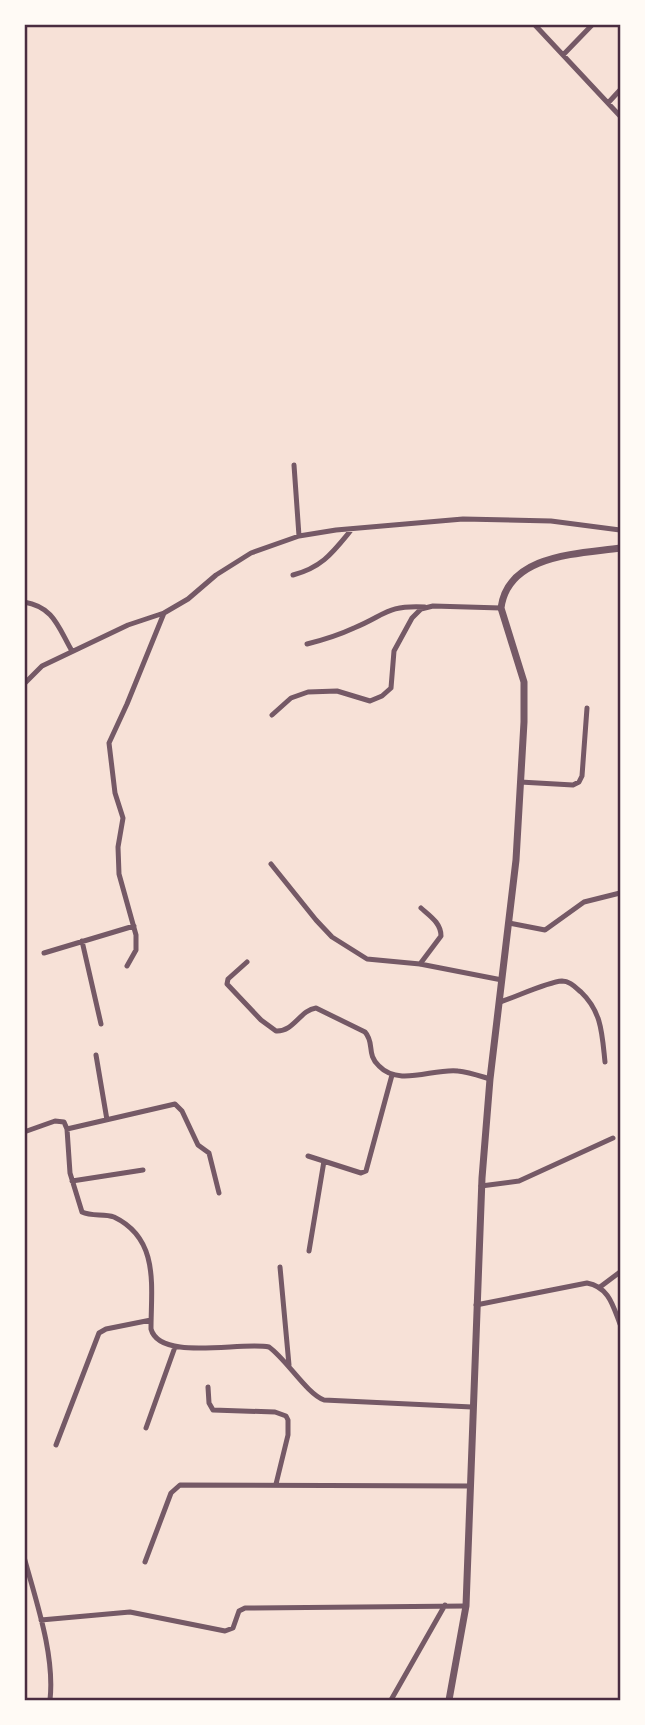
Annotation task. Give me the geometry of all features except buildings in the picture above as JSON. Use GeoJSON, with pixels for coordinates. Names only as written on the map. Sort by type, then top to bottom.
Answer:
{"type":"FeatureCollection","features":[{"type":"Feature","properties":{"kind":"street"},"geometry":{"type":"LineString","coordinates":[[534,24],[621,117]]}},
{"type":"Feature","properties":{"kind":"street"},"geometry":{"type":"LineString","coordinates":[[563,55],[593,24]]}},
{"type":"Feature","properties":{"kind":"street"},"geometry":{"type":"LineString","coordinates":[[608,103],[621,90]]}},
{"type":"Feature","properties":{"kind":"street"},"geometry":{"type":"LineString","coordinates":[[294,465],[299,536]]}},
{"type":"Feature","properties":{"kind":"street"},"geometry":{"type":"LineString","coordinates":[[24,684],[27,677],[42,666],[128,625],[164,613],[195,595],[229,565],[268,545],[299,536],[463,519],[507,519],[621,530]]}},
{"type":"Feature","properties":{"kind":"street"},"geometry":{"type":"LineString","coordinates":[[293,575],[322,563],[352,529]]}},
{"type":"Feature","properties":{"kind":"street"},"geometry":{"type":"LineString","coordinates":[[449,1700],[466,1606],[481,1186],[509,923],[520,782],[524,682],[501,608],[503,597],[512,580],[530,566],[566,556],[621,548]]}},
{"type":"Feature","properties":{"kind":"street"},"geometry":{"type":"LineString","coordinates":[[24,602],[39,604],[45,609],[72,651]]}},
{"type":"Feature","properties":{"kind":"street"},"geometry":{"type":"LineString","coordinates":[[307,644],[354,629],[388,610],[406,606],[501,608]]}},
{"type":"Feature","properties":{"kind":"street"},"geometry":{"type":"LineString","coordinates":[[272,715],[291,698],[317,690],[337,691],[370,701],[382,696],[391,688],[394,651],[412,618],[426,607]]}},
{"type":"Feature","properties":{"kind":"street"},"geometry":{"type":"LineString","coordinates":[[127,966],[136,950],[134,926],[119,874],[118,846],[123,818],[115,793],[109,743],[164,613]]}},
{"type":"Feature","properties":{"kind":"street"},"geometry":{"type":"LineString","coordinates":[[520,782],[573,785],[579,782],[582,776],[587,708]]}},
{"type":"Feature","properties":{"kind":"street"},"geometry":{"type":"LineString","coordinates":[[271,864],[316,920],[332,937],[350,950],[379,961],[420,964],[502,980]]}},
{"type":"Feature","properties":{"kind":"street"},"geometry":{"type":"LineString","coordinates":[[509,923],[545,930],[584,902],[620,893]]}},
{"type":"Feature","properties":{"kind":"street"},"geometry":{"type":"LineString","coordinates":[[420,964],[439,939],[441,932],[438,924],[421,908]]}},
{"type":"Feature","properties":{"kind":"street"},"geometry":{"type":"LineString","coordinates":[[44,953],[134,926]]}},
{"type":"Feature","properties":{"kind":"street"},"geometry":{"type":"LineString","coordinates":[[82,941],[101,1024]]}},
{"type":"Feature","properties":{"kind":"street"},"geometry":{"type":"LineString","coordinates":[[247,962],[226,984],[271,1028],[283,1031],[309,1010],[316,1008],[365,1032],[369,1038],[372,1059],[392,1075],[458,1071],[491,1079]]}},
{"type":"Feature","properties":{"kind":"street"},"geometry":{"type":"LineString","coordinates":[[500,1002],[559,982],[569,982],[585,996],[598,1013],[605,1062]]}},
{"type":"Feature","properties":{"kind":"street"},"geometry":{"type":"LineString","coordinates":[[96,1055],[107,1120]]}},
{"type":"Feature","properties":{"kind":"street"},"geometry":{"type":"LineString","coordinates":[[308,1156],[361,1172],[367,1169],[392,1075]]}},
{"type":"Feature","properties":{"kind":"street"},"geometry":{"type":"LineString","coordinates":[[67,1129],[175,1104],[182,1111],[195,1141],[209,1153],[219,1193]]}},
{"type":"Feature","properties":{"kind":"street"},"geometry":{"type":"LineString","coordinates":[[24,1132],[55,1121],[64,1122],[72,1181],[82,1212],[117,1219],[147,1250],[150,1262],[152,1332],[156,1339],[175,1347],[262,1346],[276,1352],[316,1397],[324,1400],[472,1407]]}},
{"type":"Feature","properties":{"kind":"street"},"geometry":{"type":"LineString","coordinates":[[481,1186],[519,1181],[613,1138]]}},
{"type":"Feature","properties":{"kind":"street"},"geometry":{"type":"LineString","coordinates":[[309,1251],[324,1161]]}},
{"type":"Feature","properties":{"kind":"street"},"geometry":{"type":"LineString","coordinates":[[72,1181],[143,1170]]}},
{"type":"Feature","properties":{"kind":"street"},"geometry":{"type":"LineString","coordinates":[[280,1267],[289,1365]]}},
{"type":"Feature","properties":{"kind":"street"},"geometry":{"type":"LineString","coordinates":[[600,1287],[621,1272]]}},
{"type":"Feature","properties":{"kind":"street"},"geometry":{"type":"LineString","coordinates":[[476,1305],[587,1283],[600,1287],[608,1295],[621,1324]]}},
{"type":"Feature","properties":{"kind":"street"},"geometry":{"type":"LineString","coordinates":[[56,1445],[99,1333],[106,1329],[151,1320]]}},
{"type":"Feature","properties":{"kind":"street"},"geometry":{"type":"LineString","coordinates":[[146,1428],[175,1347]]}},
{"type":"Feature","properties":{"kind":"street"},"geometry":{"type":"LineString","coordinates":[[208,1387],[209,1403],[214,1410],[275,1412],[286,1416],[288,1435],[276,1485]]}},
{"type":"Feature","properties":{"kind":"street"},"geometry":{"type":"LineString","coordinates":[[145,1562],[171,1493],[177,1486],[186,1483],[470,1486]]}},
{"type":"Feature","properties":{"kind":"street"},"geometry":{"type":"LineString","coordinates":[[24,1557],[41,1620],[51,1678],[50,1700]]}},
{"type":"Feature","properties":{"kind":"street"},"geometry":{"type":"LineString","coordinates":[[391,1700],[445,1605]]}},
{"type":"Feature","properties":{"kind":"street"},"geometry":{"type":"LineString","coordinates":[[41,1620],[130,1612],[227,1631],[233,1628],[239,1611],[244,1608],[466,1606]]}}]}
